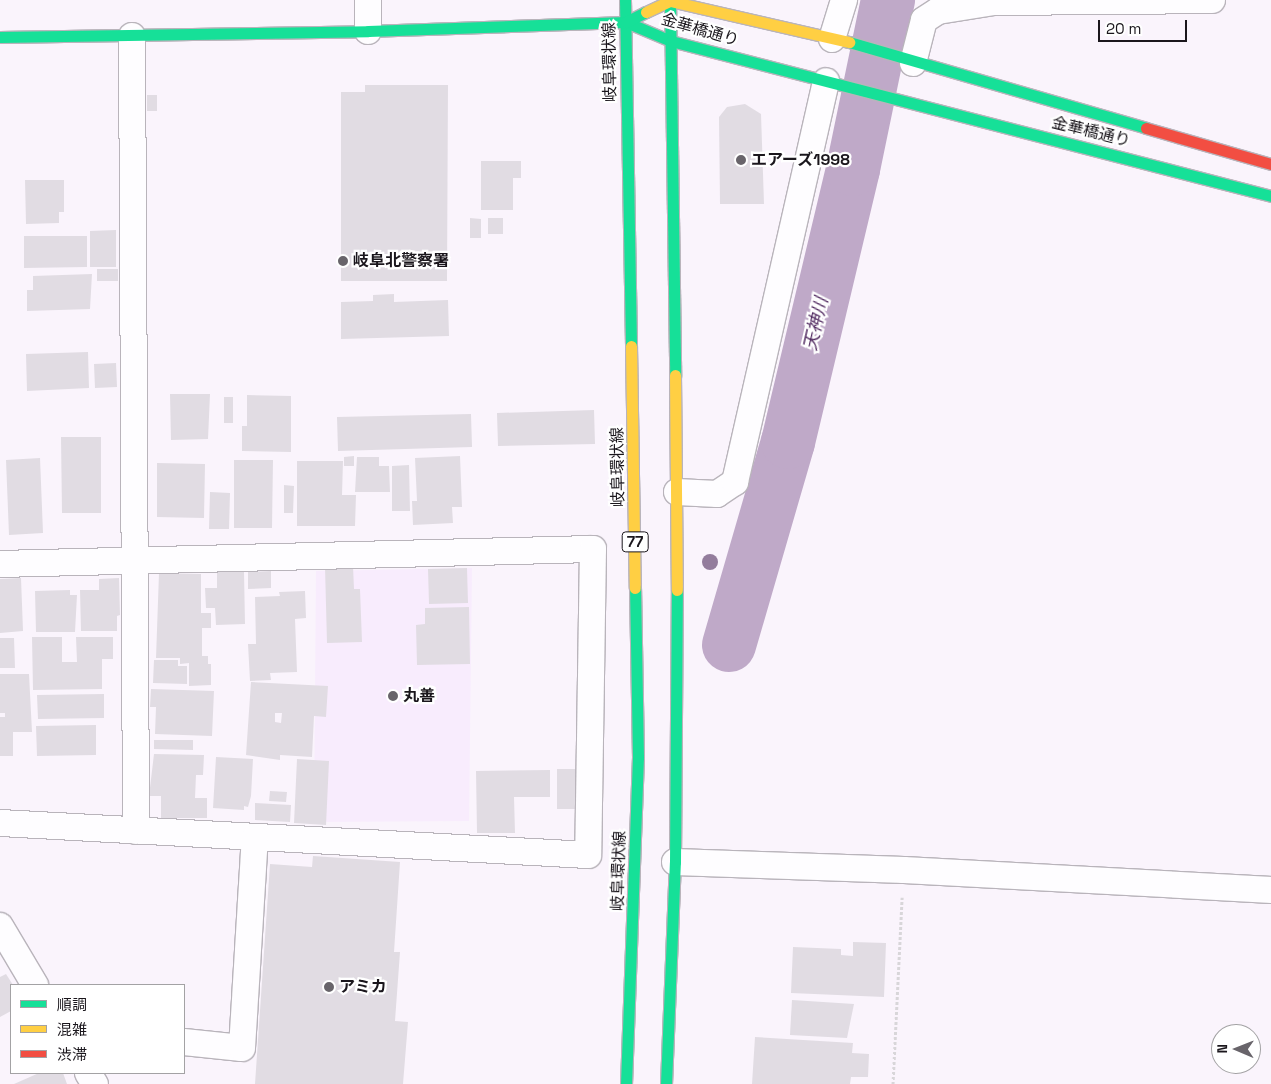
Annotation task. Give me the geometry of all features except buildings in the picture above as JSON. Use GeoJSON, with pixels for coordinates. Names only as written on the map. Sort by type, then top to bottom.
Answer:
{"type":"FeatureCollection","features":[{"type":"Feature","properties":{"kind":"main road","name":"岐阜環状線"},"geometry":{"type":"LineString","coordinates":[[625,0],[638,747],[636,854],[626,1084]]}},
{"type":"Feature","properties":{"kind":"main road"},"geometry":{"type":"LineString","coordinates":[[666,1084],[675,862],[677,492],[670,1]]}},
{"type":"Feature","properties":{"kind":"main road","name":"金華橋通り"},"geometry":{"type":"LineString","coordinates":[[626,22],[670,1],[838,40],[1271,164]]}},
{"type":"Feature","properties":{"kind":"main road"},"geometry":{"type":"LineString","coordinates":[[0,37],[368,31],[626,22]]}},
{"type":"Feature","properties":{"kind":"main road","name":"金華橋通り"},"geometry":{"type":"LineString","coordinates":[[626,22],[671,41],[1271,196]]}},
{"type":"Feature","properties":{"kind":"street"},"geometry":{"type":"LineString","coordinates":[[368,0],[368,31]]}},
{"type":"Feature","properties":{"kind":"street"},"geometry":{"type":"LineString","coordinates":[[838,40],[844,0]]}},
{"type":"Feature","properties":{"kind":"street"},"geometry":{"type":"LineString","coordinates":[[906,61],[925,10],[938,11],[994,2],[1212,0]]}},
{"type":"Feature","properties":{"kind":"street"},"geometry":{"type":"LineString","coordinates":[[132,36],[136,831]]}},
{"type":"Feature","properties":{"kind":"street"},"geometry":{"type":"LineString","coordinates":[[677,492],[717,494],[735,482],[829,81]]}},
{"type":"Feature","properties":{"kind":"street"},"geometry":{"type":"LineString","coordinates":[[0,564],[593,549],[588,855],[0,824]]}},
{"type":"Feature","properties":{"kind":"street"},"geometry":{"type":"LineString","coordinates":[[185,1042],[242,1048],[255,838]]}},
{"type":"Feature","properties":{"kind":"street"},"geometry":{"type":"LineString","coordinates":[[675,862],[904,870],[1271,890]]}},
{"type":"Feature","properties":{"kind":"street"},"geometry":{"type":"LineString","coordinates":[[0,926],[34,984]]}},
{"type":"Feature","properties":{"kind":"path"},"geometry":{"type":"LineString","coordinates":[[893,1084],[904,870]]}},
{"type":"Feature","properties":{"kind":"shaded area","name":"丸善"},"geometry":{"type":"Polygon","coordinates":[[[472,568],[469,821],[314,822],[316,571],[472,568]]]}},
{"type":"Feature","properties":{"kind":"waterway","name":"天神川"},"geometry":{"type":"LineString","coordinates":[[729,645],[788,442],[853,169],[888,0]]}},
{"type":"Feature","properties":{"kind":"traffic: fast"},"geometry":{"type":"LineString","coordinates":[[625,0],[631,346]]}},
{"type":"Feature","properties":{"kind":"traffic: fast"},"geometry":{"type":"LineString","coordinates":[[670,0],[675,375]]}},
{"type":"Feature","properties":{"kind":"traffic: fast"},"geometry":{"type":"LineString","coordinates":[[0,37],[368,31],[626,22],[646,12]]}},
{"type":"Feature","properties":{"kind":"traffic: fast"},"geometry":{"type":"LineString","coordinates":[[626,22],[671,41],[1271,196]]}},
{"type":"Feature","properties":{"kind":"traffic: fast"},"geometry":{"type":"LineString","coordinates":[[849,42],[1146,128]]}},
{"type":"Feature","properties":{"kind":"traffic: fast"},"geometry":{"type":"LineString","coordinates":[[626,1084],[638,757],[635,588]]}},
{"type":"Feature","properties":{"kind":"traffic: fast"},"geometry":{"type":"LineString","coordinates":[[666,1084],[675,862],[677,590]]}},
{"type":"Feature","properties":{"kind":"traffic: slow"},"geometry":{"type":"LineString","coordinates":[[646,12],[670,1],[849,42]]}},
{"type":"Feature","properties":{"kind":"traffic: slow"},"geometry":{"type":"LineString","coordinates":[[631,346],[635,588]]}},
{"type":"Feature","properties":{"kind":"traffic: slow"},"geometry":{"type":"LineString","coordinates":[[675,375],[677,590]]}},
{"type":"Feature","properties":{"kind":"traffic: jam"},"geometry":{"type":"LineString","coordinates":[[1146,128],[1271,164]]}},
{"type":"Feature","properties":{"kind":"place","name":"エアーズ1998"},"geometry":{"type":"Point","coordinates":[741,160]}},
{"type":"Feature","properties":{"kind":"place","name":"岐阜北警察署"},"geometry":{"type":"Point","coordinates":[343,261]}},
{"type":"Feature","properties":{"kind":"place","name":"丸善"},"geometry":{"type":"Point","coordinates":[393,696]}},
{"type":"Feature","properties":{"kind":"place","name":"アミカ"},"geometry":{"type":"Point","coordinates":[329,987]}}]}
